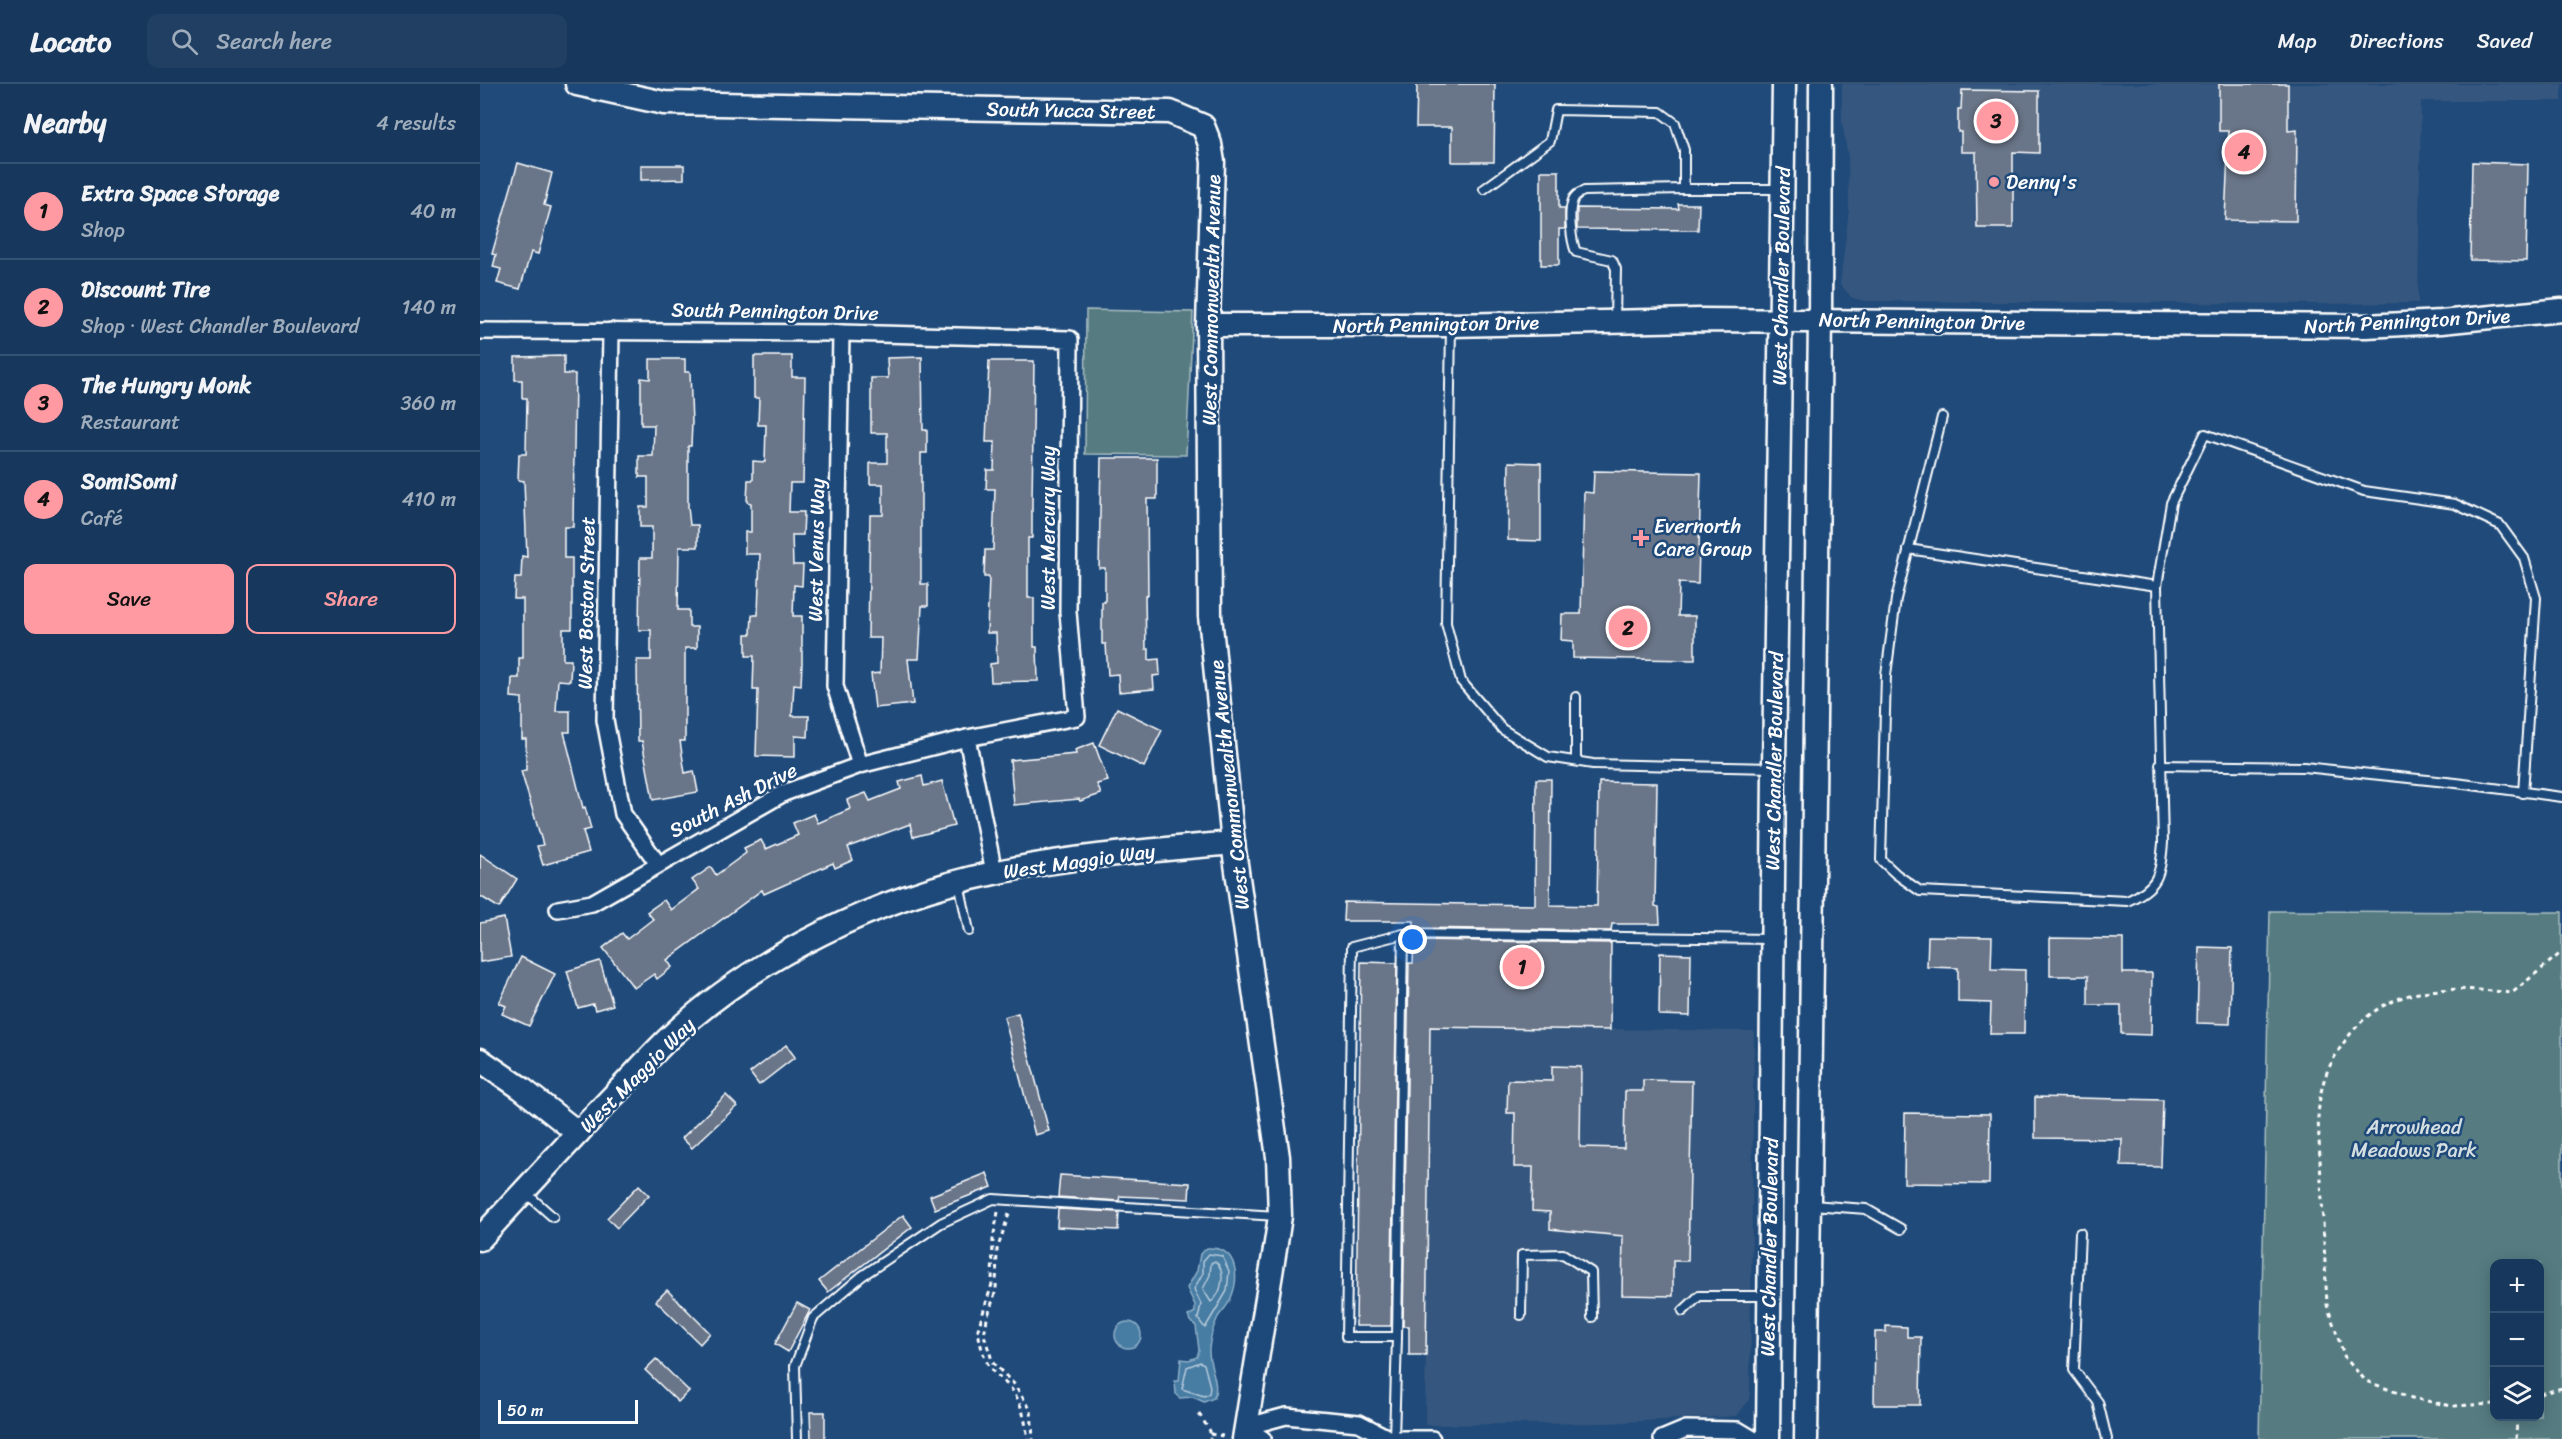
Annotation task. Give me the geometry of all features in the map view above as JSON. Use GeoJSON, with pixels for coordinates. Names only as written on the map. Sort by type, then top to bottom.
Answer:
{"type":"FeatureCollection","features":[{"type":"Feature","properties":{"kind":"street","name":"South Yucca Street"},"geometry":{"type":"LineString","coordinates":[[577,84],[664,103],[1170,112],[1203,126]]}},
{"type":"Feature","properties":{"kind":"street","name":"West Chandler Boulevard"},"geometry":{"type":"LineString","coordinates":[[1768,1439],[1774,768],[1784,84]]}},
{"type":"Feature","properties":{"kind":"street","name":"West Chandler Boulevard"},"geometry":{"type":"LineString","coordinates":[[1806,1439],[1821,84]]}},
{"type":"Feature","properties":{"kind":"street","name":"West Commonwealth Avenue"},"geometry":{"type":"LineString","coordinates":[[1203,126],[1210,144],[1213,162],[1209,326],[1210,616],[1233,843],[1278,1157],[1280,1216],[1244,1435]]}},
{"type":"Feature","properties":{"kind":"street","name":"North Pennington Drive"},"geometry":{"type":"LineString","coordinates":[[1209,326],[1820,320],[2366,326],[2441,322],[2562,310]]}},
{"type":"Feature","properties":{"kind":"street","name":"South Pennington Drive"},"geometry":{"type":"LineString","coordinates":[[480,331],[841,333],[1070,339]]}},
{"type":"Feature","properties":{"kind":"street","name":"West Boston Street"},"geometry":{"type":"LineString","coordinates":[[611,331],[605,720],[623,814],[658,864]]}},
{"type":"Feature","properties":{"kind":"street","name":"West Venus Way"},"geometry":{"type":"LineString","coordinates":[[841,333],[835,686],[860,765]]}},
{"type":"Feature","properties":{"kind":"street","name":"West Mercury Way"},"geometry":{"type":"LineString","coordinates":[[1070,339],[1068,612],[1077,717]]}},
{"type":"Feature","properties":{"kind":"street","name":"South Ash Drive"},"geometry":{"type":"LineString","coordinates":[[558,909],[592,903],[784,794],[860,765],[967,738],[1077,717]]}},
{"type":"Feature","properties":{"kind":"street"},"geometry":{"type":"LineString","coordinates":[[967,738],[994,873]]}},
{"type":"Feature","properties":{"kind":"street","name":"West Maggio Way"},"geometry":{"type":"LineString","coordinates":[[480,1239],[670,1036],[769,963],[852,918],[900,900],[994,873],[1134,852],[1233,843]]}},
{"type":"Feature","properties":{"kind":"street"},"geometry":{"type":"LineString","coordinates":[[480,1060],[521,1088],[578,1133]]}},
{"type":"Feature","properties":{"kind":"street"},"geometry":{"type":"LineString","coordinates":[[1244,1435],[1286,1416],[1359,1423],[1389,1438],[1432,1439]]}},
{"type":"Feature","properties":{"kind":"street"},"geometry":{"type":"LineString","coordinates":[[1662,1439],[1686,1429],[1738,1430],[1753,1439]]}},
{"type":"Feature","properties":{"kind":"lane"},"geometry":{"type":"LineString","coordinates":[[1484,189],[1550,141],[1556,110],[1660,112],[1675,123],[1684,150],[1684,189]]}},
{"type":"Feature","properties":{"kind":"lane"},"geometry":{"type":"LineString","coordinates":[[1615,322],[1616,269],[1612,260],[1576,252],[1571,241],[1572,201],[1576,195],[1584,191],[1783,189]]}},
{"type":"Feature","properties":{"kind":"lane"},"geometry":{"type":"LineString","coordinates":[[1451,325],[1446,623],[1461,681],[1502,729],[1548,756],[1593,764],[1774,768]]}},
{"type":"Feature","properties":{"kind":"lane"},"geometry":{"type":"LineString","coordinates":[[1942,417],[1896,599],[1886,675],[1881,860],[1920,891],[2127,901],[2141,894],[2160,875],[2163,843],[2157,586],[2171,503],[2205,434],[2364,491],[2455,504],[2500,525],[2524,558],[2536,598],[2523,793]]}},
{"type":"Feature","properties":{"kind":"lane"},"geometry":{"type":"LineString","coordinates":[[1908,549],[2157,586]]}},
{"type":"Feature","properties":{"kind":"lane"},"geometry":{"type":"LineString","coordinates":[[1576,697],[1576,761]]}},
{"type":"Feature","properties":{"kind":"lane"},"geometry":{"type":"LineString","coordinates":[[2160,765],[2304,767],[2562,797]]}},
{"type":"Feature","properties":{"kind":"lane"},"geometry":{"type":"LineString","coordinates":[[958,882],[969,931]]}},
{"type":"Feature","properties":{"kind":"lane"},"geometry":{"type":"LineString","coordinates":[[1397,1337],[1346,1337],[1352,947],[1403,934],[1772,939]]}},
{"type":"Feature","properties":{"kind":"lane"},"geometry":{"type":"LineString","coordinates":[[1389,1438],[1397,1337],[1403,934]]}},
{"type":"Feature","properties":{"kind":"lane"},"geometry":{"type":"LineString","coordinates":[[524,1191],[553,1217]]}},
{"type":"Feature","properties":{"kind":"lane"},"geometry":{"type":"LineString","coordinates":[[797,1439],[795,1366],[813,1318],[862,1275],[941,1223],[993,1199],[1280,1216]]}},
{"type":"Feature","properties":{"kind":"lane"},"geometry":{"type":"LineString","coordinates":[[1808,1205],[1866,1209],[1901,1229]]}},
{"type":"Feature","properties":{"kind":"lane"},"geometry":{"type":"LineString","coordinates":[[2080,1233],[2074,1370],[2098,1402],[2107,1439]]}},
{"type":"Feature","properties":{"kind":"lane"},"geometry":{"type":"LineString","coordinates":[[1521,1315],[1522,1255],[1563,1254],[1591,1272],[1592,1317]]}},
{"type":"Feature","properties":{"kind":"lane"},"geometry":{"type":"LineString","coordinates":[[1683,1311],[1699,1296],[1769,1296]]}},
{"type":"Feature","properties":{"kind":"path"},"geometry":{"type":"LineString","coordinates":[[2490,1404],[2452,1406],[2412,1398],[2366,1381],[2345,1358],[2327,1305],[2318,1118],[2320,1092],[2327,1069],[2353,1031],[2387,1002],[2416,993],[2445,989],[2511,993],[2562,952]]}},
{"type":"Feature","properties":{"kind":"path"},"geometry":{"type":"LineString","coordinates":[[1001,1199],[993,1239],[992,1284],[978,1329],[988,1366],[1012,1390],[1027,1420],[1028,1439]]}},
{"type":"Feature","properties":{"kind":"path"},"geometry":{"type":"LineString","coordinates":[[1013,1199],[997,1250],[996,1290],[984,1335],[993,1363],[1014,1384],[1031,1410],[1034,1439]]}},
{"type":"Feature","properties":{"kind":"path"},"geometry":{"type":"LineString","coordinates":[[2544,1393],[2562,1388]]}},
{"type":"Feature","properties":{"kind":"path"},"geometry":{"type":"LineString","coordinates":[[1199,1414],[1205,1420],[1210,1437],[1244,1435]]}},
{"type":"Feature","properties":{"kind":"path"},"geometry":{"type":"LineString","coordinates":[[2516,1439],[2517,1421]]}},
{"type":"Feature","properties":{"kind":"shaded area"},"geometry":{"type":"Polygon","coordinates":[[[1842,84],[2562,84],[2562,101],[2421,101],[2418,303],[1865,301],[1852,298],[1840,284],[1849,210],[1848,157],[1842,123],[1842,84]]]}},
{"type":"Feature","properties":{"kind":"shaded area"},"geometry":{"type":"Polygon","coordinates":[[[1432,1027],[1754,1031],[1750,1392],[1749,1400],[1737,1416],[1607,1423],[1425,1425],[1429,1038],[1432,1027]]]}},
{"type":"Feature","properties":{"kind":"green space"},"geometry":{"type":"Polygon","coordinates":[[[1086,310],[1193,312],[1186,455],[1085,454],[1086,310]]]}},
{"type":"Feature","properties":{"kind":"green space","name":"Arrowhead Meadows Park"},"geometry":{"type":"Polygon","coordinates":[[[2270,911],[2562,912],[2562,1439],[2259,1439],[2270,911]]]}},
{"type":"Feature","properties":{"kind":"water"},"geometry":{"type":"Polygon","coordinates":[[[1207,1248],[1225,1252],[1230,1257],[1234,1264],[1235,1281],[1230,1301],[1218,1317],[1212,1333],[1209,1355],[1216,1386],[1214,1398],[1204,1402],[1193,1397],[1179,1398],[1176,1394],[1175,1381],[1179,1381],[1181,1359],[1189,1360],[1197,1357],[1199,1350],[1196,1326],[1188,1316],[1195,1312],[1195,1305],[1187,1288],[1197,1271],[1200,1254],[1207,1248]]]}},
{"type":"Feature","properties":{"kind":"water"},"geometry":{"type":"Polygon","coordinates":[[[1128,1322],[1137,1326],[1141,1335],[1137,1344],[1128,1348],[1119,1344],[1115,1335],[1119,1326],[1128,1322]]]}},
{"type":"Feature","properties":{"kind":"building"},"geometry":{"type":"Polygon","coordinates":[[[1417,84],[1495,84],[1494,162],[1452,162],[1452,127],[1416,127],[1417,84]]]}},
{"type":"Feature","properties":{"kind":"building"},"geometry":{"type":"Polygon","coordinates":[[[2219,84],[2288,84],[2288,131],[2297,130],[2296,221],[2225,220],[2229,131],[2219,131],[2219,84]]]}},
{"type":"Feature","properties":{"kind":"building"},"geometry":{"type":"Polygon","coordinates":[[[1962,90],[2039,91],[2039,153],[2013,152],[2013,228],[1977,228],[1976,152],[1961,152],[1961,132],[1958,132],[1958,109],[1961,109],[1962,90]]]}},
{"type":"Feature","properties":{"kind":"building"},"geometry":{"type":"Polygon","coordinates":[[[2472,162],[2528,164],[2526,261],[2470,260],[2472,162]]]}},
{"type":"Feature","properties":{"kind":"building"},"geometry":{"type":"Polygon","coordinates":[[[518,163],[552,173],[544,205],[551,207],[538,254],[531,252],[520,289],[497,283],[501,269],[493,267],[496,255],[492,254],[518,163]]]}},
{"type":"Feature","properties":{"kind":"building"},"geometry":{"type":"Polygon","coordinates":[[[641,165],[684,165],[684,179],[641,180],[641,165]]]}},
{"type":"Feature","properties":{"kind":"building"},"geometry":{"type":"Polygon","coordinates":[[[1541,171],[1559,171],[1559,208],[1565,208],[1565,229],[1559,229],[1559,265],[1541,265],[1541,171]]]}},
{"type":"Feature","properties":{"kind":"building"},"geometry":{"type":"Polygon","coordinates":[[[1678,204],[1699,204],[1698,230],[1577,229],[1577,208],[1679,209],[1678,204]]]}},
{"type":"Feature","properties":{"kind":"building"},"geometry":{"type":"Polygon","coordinates":[[[564,356],[564,374],[575,374],[573,527],[564,527],[564,558],[572,558],[572,629],[563,629],[563,660],[571,660],[570,681],[558,680],[556,711],[570,711],[570,732],[564,732],[583,808],[585,807],[591,829],[583,831],[589,852],[543,865],[537,846],[543,845],[521,771],[526,770],[526,739],[522,739],[522,698],[511,697],[512,678],[519,678],[519,658],[523,658],[523,599],[514,599],[515,578],[521,578],[522,556],[527,557],[524,481],[518,480],[519,454],[526,454],[527,398],[522,398],[522,380],[515,380],[515,357],[564,356]]]}},
{"type":"Feature","properties":{"kind":"building"},"geometry":{"type":"Polygon","coordinates":[[[754,356],[792,356],[792,377],[805,377],[803,483],[790,483],[789,512],[804,512],[803,535],[792,535],[793,565],[803,565],[802,586],[794,585],[793,616],[802,616],[802,663],[801,685],[794,684],[792,716],[809,716],[808,737],[795,736],[795,757],[756,756],[758,690],[753,690],[754,656],[746,656],[746,634],[751,634],[752,615],[758,615],[760,554],[745,554],[745,532],[751,532],[751,503],[747,502],[748,480],[753,480],[753,461],[765,462],[766,425],[758,425],[759,398],[754,398],[754,356]]]}},
{"type":"Feature","properties":{"kind":"building"},"geometry":{"type":"Polygon","coordinates":[[[922,357],[923,430],[927,430],[927,453],[921,453],[921,584],[928,584],[928,606],[922,606],[919,659],[908,659],[913,704],[875,708],[871,674],[880,673],[881,638],[868,638],[870,515],[883,515],[883,484],[870,484],[870,463],[887,463],[887,433],[871,433],[871,378],[888,378],[887,358],[922,357]]]}},
{"type":"Feature","properties":{"kind":"building"},"geometry":{"type":"Polygon","coordinates":[[[650,359],[685,359],[685,372],[690,372],[692,423],[691,446],[688,446],[688,507],[690,525],[698,525],[698,547],[679,547],[678,610],[689,610],[689,627],[697,627],[697,648],[685,648],[685,741],[680,741],[685,773],[694,771],[698,792],[653,800],[642,741],[638,741],[637,660],[651,660],[651,630],[639,630],[640,558],[652,558],[652,527],[640,527],[640,507],[648,507],[648,477],[639,477],[639,456],[653,456],[654,425],[641,425],[641,378],[650,379],[650,359]]]}},
{"type":"Feature","properties":{"kind":"building"},"geometry":{"type":"Polygon","coordinates":[[[989,361],[1034,361],[1032,538],[1028,538],[1028,598],[1034,598],[1034,647],[1037,647],[1038,681],[991,682],[990,664],[997,663],[996,633],[987,633],[989,577],[984,577],[985,550],[993,550],[995,489],[986,489],[987,470],[994,470],[995,442],[986,442],[989,361]]]}},
{"type":"Feature","properties":{"kind":"building"},"geometry":{"type":"Polygon","coordinates":[[[1101,458],[1157,458],[1157,499],[1147,499],[1148,595],[1145,596],[1146,649],[1149,649],[1149,660],[1159,659],[1160,675],[1153,676],[1154,689],[1119,692],[1118,674],[1108,675],[1106,644],[1102,644],[1105,568],[1099,568],[1101,458]]]}},
{"type":"Feature","properties":{"kind":"building"},"geometry":{"type":"Polygon","coordinates":[[[1509,462],[1541,463],[1541,541],[1508,540],[1509,462]]]}},
{"type":"Feature","properties":{"kind":"building","name":"Evernorth Care Group"},"geometry":{"type":"Polygon","coordinates":[[[1594,471],[1701,473],[1698,584],[1679,583],[1678,616],[1695,616],[1695,660],[1573,658],[1573,641],[1561,640],[1562,614],[1581,614],[1584,492],[1593,493],[1594,471]]]}},
{"type":"Feature","properties":{"kind":"building"},"geometry":{"type":"Polygon","coordinates":[[[1117,708],[1162,730],[1144,767],[1099,745],[1117,708]]]}},
{"type":"Feature","properties":{"kind":"building"},"geometry":{"type":"Polygon","coordinates":[[[1094,743],[1108,781],[1097,784],[1101,794],[1080,801],[1079,799],[1014,805],[1010,760],[1076,754],[1075,750],[1094,743]]]}},
{"type":"Feature","properties":{"kind":"building"},"geometry":{"type":"Polygon","coordinates":[[[922,776],[924,786],[942,781],[954,826],[913,837],[910,824],[848,847],[853,860],[835,868],[833,863],[764,894],[762,890],[667,960],[672,967],[657,979],[654,974],[634,988],[603,948],[622,933],[627,939],[653,919],[647,912],[664,900],[671,910],[699,889],[692,880],[711,867],[716,875],[746,853],[744,848],[761,840],[766,849],[798,835],[793,823],[814,814],[818,823],[850,809],[847,800],[866,793],[870,801],[901,789],[899,782],[922,776]]]}},
{"type":"Feature","properties":{"kind":"building"},"geometry":{"type":"Polygon","coordinates":[[[1536,779],[1551,779],[1550,905],[1597,906],[1599,782],[1657,783],[1655,906],[1659,907],[1660,924],[1612,924],[1611,931],[1414,928],[1414,921],[1343,921],[1344,902],[1535,905],[1536,779]]]}},
{"type":"Feature","properties":{"kind":"building"},"geometry":{"type":"Polygon","coordinates":[[[480,854],[517,879],[499,908],[480,896],[480,854]]]}},
{"type":"Feature","properties":{"kind":"building"},"geometry":{"type":"Polygon","coordinates":[[[504,918],[511,957],[480,962],[480,923],[504,918]]]}},
{"type":"Feature","properties":{"kind":"building"},"geometry":{"type":"Polygon","coordinates":[[[1928,936],[1992,937],[1991,969],[2025,970],[2024,1034],[1990,1034],[1991,1003],[1958,1002],[1958,968],[1927,967],[1928,936]]]}},
{"type":"Feature","properties":{"kind":"building"},"geometry":{"type":"Polygon","coordinates":[[[2050,938],[2123,939],[2123,973],[2152,973],[2151,1035],[2121,1034],[2121,1005],[2088,1005],[2088,976],[2050,976],[2050,938]]]}},
{"type":"Feature","properties":{"kind":"building"},"geometry":{"type":"Polygon","coordinates":[[[1414,940],[1611,943],[1610,1030],[1430,1027],[1426,1355],[1409,1355],[1409,1326],[1403,1326],[1409,963],[1413,963],[1414,940]]]}},
{"type":"Feature","properties":{"kind":"building"},"geometry":{"type":"Polygon","coordinates":[[[2199,947],[2232,948],[2230,1024],[2197,1023],[2199,947]]]}},
{"type":"Feature","properties":{"kind":"building"},"geometry":{"type":"Polygon","coordinates":[[[1660,953],[1691,954],[1690,1016],[1659,1015],[1660,953]]]}},
{"type":"Feature","properties":{"kind":"building"},"geometry":{"type":"Polygon","coordinates":[[[521,957],[555,974],[529,1026],[502,1014],[506,1006],[499,1003],[521,957]]]}},
{"type":"Feature","properties":{"kind":"building"},"geometry":{"type":"Polygon","coordinates":[[[600,961],[613,1005],[595,1010],[593,1004],[578,1008],[567,971],[600,961]]]}},
{"type":"Feature","properties":{"kind":"building"},"geometry":{"type":"Polygon","coordinates":[[[1361,962],[1397,963],[1391,1326],[1356,1326],[1361,962]]]}},
{"type":"Feature","properties":{"kind":"building"},"geometry":{"type":"Polygon","coordinates":[[[1018,1013],[1049,1131],[1035,1135],[1004,1017],[1018,1013]]]}},
{"type":"Feature","properties":{"kind":"building"},"geometry":{"type":"Polygon","coordinates":[[[786,1045],[795,1057],[759,1085],[750,1073],[786,1045]]]}},
{"type":"Feature","properties":{"kind":"building"},"geometry":{"type":"Polygon","coordinates":[[[1552,1066],[1581,1067],[1580,1147],[1624,1148],[1625,1091],[1643,1091],[1643,1080],[1692,1081],[1688,1261],[1673,1261],[1673,1296],[1622,1295],[1623,1236],[1550,1229],[1550,1212],[1532,1211],[1533,1167],[1514,1167],[1515,1113],[1507,1113],[1508,1080],[1552,1081],[1552,1066]]]}},
{"type":"Feature","properties":{"kind":"building"},"geometry":{"type":"Polygon","coordinates":[[[726,1095],[737,1106],[692,1148],[682,1138],[726,1095]]]}},
{"type":"Feature","properties":{"kind":"building"},"geometry":{"type":"Polygon","coordinates":[[[2035,1097],[2163,1100],[2161,1167],[2121,1166],[2122,1139],[2035,1138],[2035,1097]]]}},
{"type":"Feature","properties":{"kind":"building"},"geometry":{"type":"Polygon","coordinates":[[[1905,1113],[1990,1114],[1989,1184],[1904,1183],[1905,1113]]]}},
{"type":"Feature","properties":{"kind":"building"},"geometry":{"type":"Polygon","coordinates":[[[987,1173],[992,1187],[935,1209],[930,1196],[987,1173]]]}},
{"type":"Feature","properties":{"kind":"building"},"geometry":{"type":"Polygon","coordinates":[[[1060,1175],[1190,1183],[1189,1199],[1120,1196],[1119,1201],[1058,1197],[1060,1175]]]}},
{"type":"Feature","properties":{"kind":"building"},"geometry":{"type":"Polygon","coordinates":[[[639,1185],[649,1195],[617,1228],[607,1218],[639,1185]]]}},
{"type":"Feature","properties":{"kind":"building"},"geometry":{"type":"Polygon","coordinates":[[[1058,1209],[1119,1212],[1118,1230],[1057,1227],[1058,1209]]]}},
{"type":"Feature","properties":{"kind":"building"},"geometry":{"type":"Polygon","coordinates":[[[903,1215],[912,1227],[828,1292],[819,1281],[903,1215]]]}},
{"type":"Feature","properties":{"kind":"building"},"geometry":{"type":"Polygon","coordinates":[[[667,1290],[710,1333],[700,1344],[656,1301],[667,1290]]]}},
{"type":"Feature","properties":{"kind":"building"},"geometry":{"type":"Polygon","coordinates":[[[797,1303],[810,1310],[788,1352],[775,1344],[797,1303]]]}},
{"type":"Feature","properties":{"kind":"building"},"geometry":{"type":"Polygon","coordinates":[[[1886,1326],[1907,1327],[1907,1337],[1921,1337],[1920,1405],[1874,1405],[1875,1332],[1886,1332],[1886,1326]]]}},
{"type":"Feature","properties":{"kind":"building"},"geometry":{"type":"Polygon","coordinates":[[[656,1359],[689,1391],[678,1402],[645,1370],[656,1359]]]}},
{"type":"Feature","properties":{"kind":"building"},"geometry":{"type":"Polygon","coordinates":[[[810,1412],[825,1412],[825,1439],[811,1439],[810,1412]]]}},
{"type":"Feature","properties":{"kind":"place","name":"The Hungry Monk"},"geometry":{"type":"Point","coordinates":[1996,121]}},
{"type":"Feature","properties":{"kind":"place","name":"SomiSomi"},"geometry":{"type":"Point","coordinates":[2244,152]}},
{"type":"Feature","properties":{"kind":"place","name":"Denny's"},"geometry":{"type":"Point","coordinates":[1994,182]}},
{"type":"Feature","properties":{"kind":"place","name":"Evernorth Care Group"},"geometry":{"type":"Point","coordinates":[1641,538]}},
{"type":"Feature","properties":{"kind":"place","name":"Discount Tire"},"geometry":{"type":"Point","coordinates":[1628,628]}},
{"type":"Feature","properties":{"kind":"place","name":"Extra Space Storage"},"geometry":{"type":"Point","coordinates":[1522,967]}}]}
